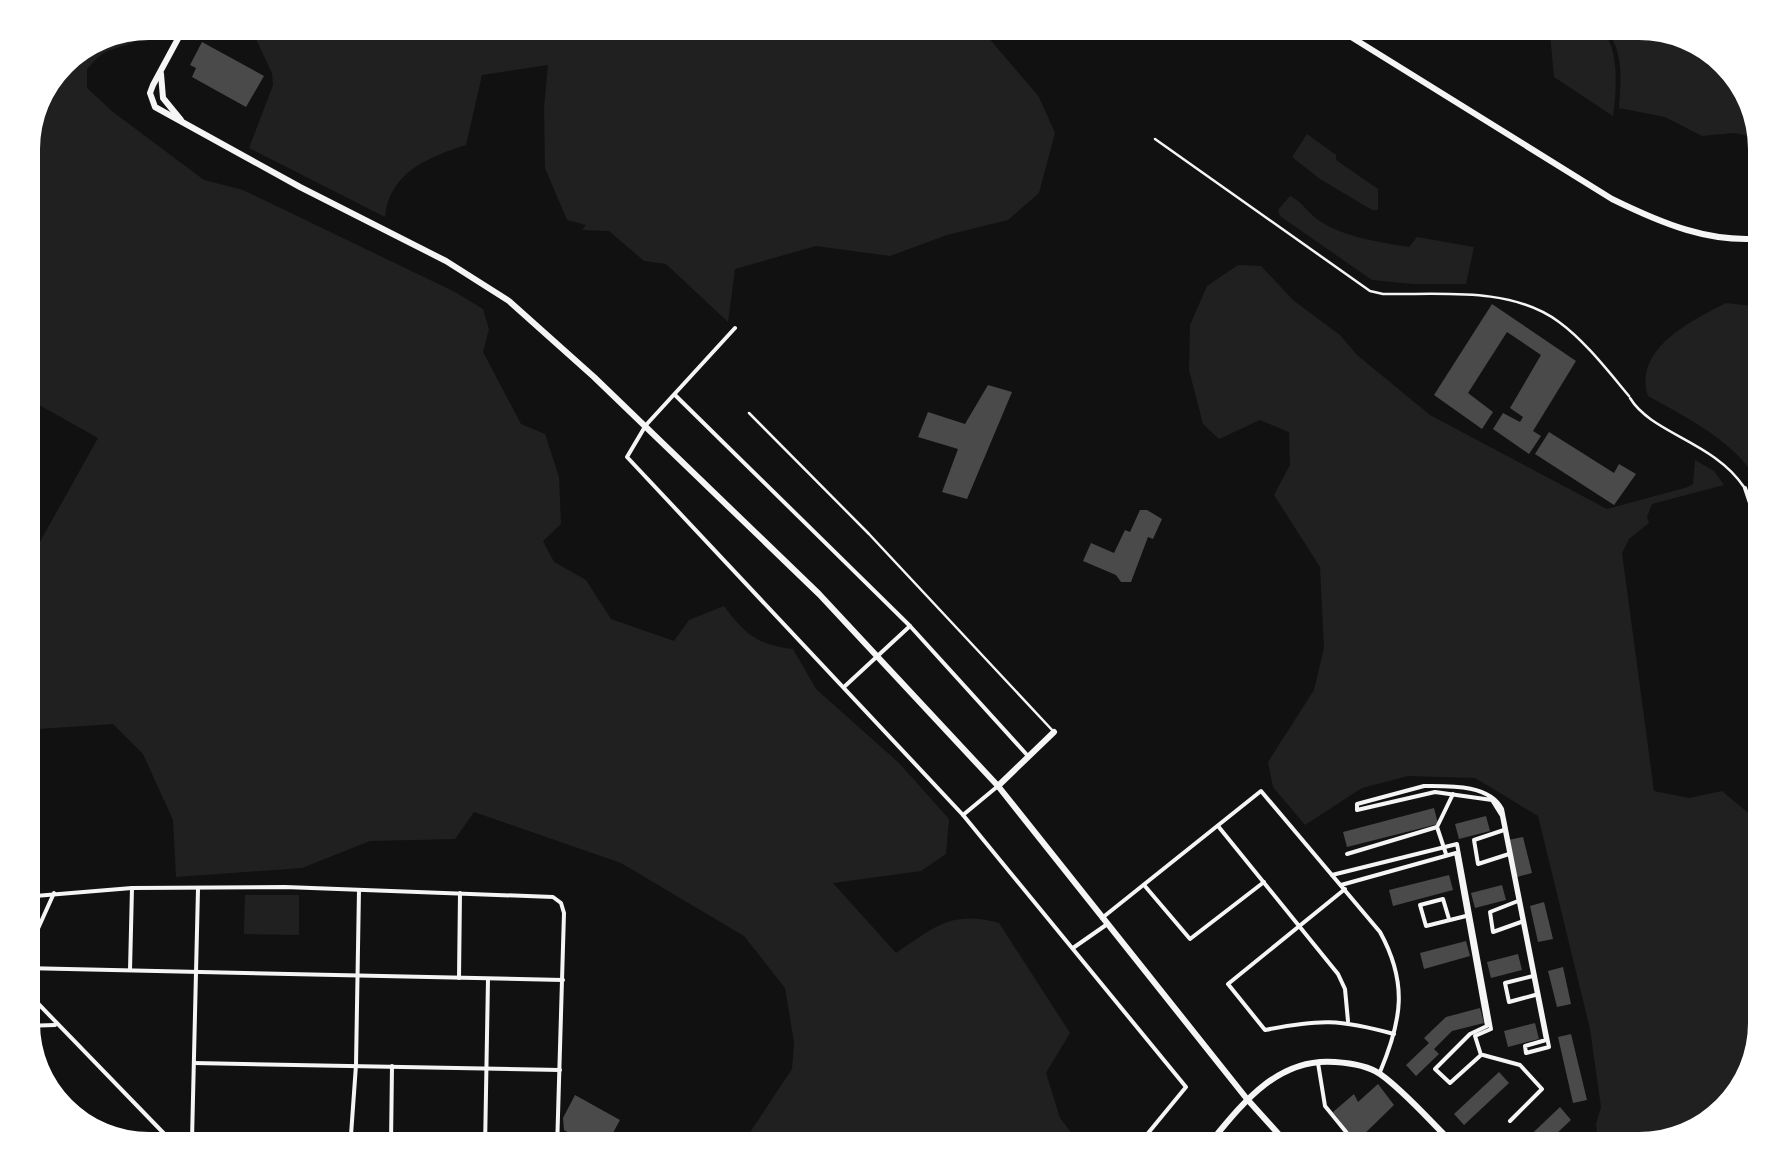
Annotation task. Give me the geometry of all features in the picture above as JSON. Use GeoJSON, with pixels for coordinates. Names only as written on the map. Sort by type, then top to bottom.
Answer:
{"type":"FeatureCollection","features":[{"type":"Feature","properties":{"kind":"main road"},"geometry":{"type":"LineString","coordinates":[[178,40],[150,93],[151,101],[163,113],[446,261],[508,301],[646,425],[819,594],[998,786],[1276,1132]]}},
{"type":"Feature","properties":{"kind":"main road"},"geometry":{"type":"LineString","coordinates":[[1354,40],[1612,199],[1661,223],[1706,236],[1748,237]]}},
{"type":"Feature","properties":{"kind":"main road"},"geometry":{"type":"LineString","coordinates":[[162,70],[163,98],[186,124]]}},
{"type":"Feature","properties":{"kind":"main road"},"geometry":{"type":"LineString","coordinates":[[998,786],[1054,732]]}},
{"type":"Feature","properties":{"kind":"main road"},"geometry":{"type":"LineString","coordinates":[[1220,1132],[1247,1099],[1267,1082],[1295,1067],[1318,1063],[1356,1064],[1379,1073],[1440,1132]]}},
{"type":"Feature","properties":{"kind":"street"},"geometry":{"type":"LineString","coordinates":[[1155,138],[1370,291],[1486,296],[1530,307],[1557,320],[1645,415],[1705,448],[1732,468],[1748,497]]}},
{"type":"Feature","properties":{"kind":"street"},"geometry":{"type":"LineString","coordinates":[[735,328],[646,425],[627,457],[963,815],[1186,1087],[1150,1132]]}},
{"type":"Feature","properties":{"kind":"street"},"geometry":{"type":"LineString","coordinates":[[675,396],[910,626],[1028,756]]}},
{"type":"Feature","properties":{"kind":"street"},"geometry":{"type":"LineString","coordinates":[[748,413],[869,534],[1054,732]]}},
{"type":"Feature","properties":{"kind":"street"},"geometry":{"type":"LineString","coordinates":[[844,687],[910,626]]}},
{"type":"Feature","properties":{"kind":"street"},"geometry":{"type":"LineString","coordinates":[[963,815],[998,786]]}},
{"type":"Feature","properties":{"kind":"street"},"geometry":{"type":"LineString","coordinates":[[1424,786],[1488,793],[1497,799],[1502,809],[1549,1047],[1526,1053],[1525,1046],[1546,1040],[1502,816],[1492,800],[1452,794],[1435,792],[1358,811],[1355,805],[1424,786]]}},
{"type":"Feature","properties":{"kind":"street"},"geometry":{"type":"LineString","coordinates":[[1074,948],[1144,885],[1261,792],[1380,932],[1391,952],[1398,974],[1396,1034],[1379,1073]]}},
{"type":"Feature","properties":{"kind":"street"},"geometry":{"type":"LineString","coordinates":[[1446,854],[1437,827],[1452,794]]}},
{"type":"Feature","properties":{"kind":"street"},"geometry":{"type":"LineString","coordinates":[[1218,826],[1338,974],[1346,989],[1348,1021]]}},
{"type":"Feature","properties":{"kind":"street"},"geometry":{"type":"LineString","coordinates":[[1347,854],[1437,827]]}},
{"type":"Feature","properties":{"kind":"street"},"geometry":{"type":"LineString","coordinates":[[1504,830],[1474,840],[1478,864],[1509,854]]}},
{"type":"Feature","properties":{"kind":"street"},"geometry":{"type":"LineString","coordinates":[[1332,875],[1457,844],[1487,1026],[1470,1034],[1435,1070],[1450,1083],[1482,1055]]}},
{"type":"Feature","properties":{"kind":"street"},"geometry":{"type":"LineString","coordinates":[[1396,1034],[1348,1021],[1304,1022],[1265,1030],[1228,984],[1343,887],[1456,853],[1491,1030],[1475,1036],[1482,1055]]}},
{"type":"Feature","properties":{"kind":"street"},"geometry":{"type":"LineString","coordinates":[[1144,885],[1190,940],[1264,882]]}},
{"type":"Feature","properties":{"kind":"street"},"geometry":{"type":"LineString","coordinates":[[130,970],[132,888]]}},
{"type":"Feature","properties":{"kind":"street"},"geometry":{"type":"LineString","coordinates":[[40,894],[132,888],[553,897],[561,903],[564,913],[558,1132]]}},
{"type":"Feature","properties":{"kind":"street"},"geometry":{"type":"LineString","coordinates":[[192,1132],[198,890]]}},
{"type":"Feature","properties":{"kind":"street"},"geometry":{"type":"LineString","coordinates":[[352,1132],[360,890]]}},
{"type":"Feature","properties":{"kind":"street"},"geometry":{"type":"LineString","coordinates":[[40,926],[55,892]]}},
{"type":"Feature","properties":{"kind":"street"},"geometry":{"type":"LineString","coordinates":[[459,978],[460,893]]}},
{"type":"Feature","properties":{"kind":"street"},"geometry":{"type":"LineString","coordinates":[[1449,919],[1443,899],[1420,905],[1426,926],[1469,915]]}},
{"type":"Feature","properties":{"kind":"street"},"geometry":{"type":"LineString","coordinates":[[1518,901],[1490,912],[1493,932],[1522,922]]}},
{"type":"Feature","properties":{"kind":"street"},"geometry":{"type":"LineString","coordinates":[[40,966],[563,980]]}},
{"type":"Feature","properties":{"kind":"street"},"geometry":{"type":"LineString","coordinates":[[1533,976],[1505,984],[1509,1002],[1537,995]]}},
{"type":"Feature","properties":{"kind":"street"},"geometry":{"type":"LineString","coordinates":[[484,1132],[488,978]]}},
{"type":"Feature","properties":{"kind":"street"},"geometry":{"type":"LineString","coordinates":[[40,1008],[162,1132]]}},
{"type":"Feature","properties":{"kind":"street"},"geometry":{"type":"LineString","coordinates":[[40,1025],[55,1025]]}},
{"type":"Feature","properties":{"kind":"street"},"geometry":{"type":"LineString","coordinates":[[1482,1055],[1520,1065],[1542,1088],[1510,1121]]}},
{"type":"Feature","properties":{"kind":"street"},"geometry":{"type":"LineString","coordinates":[[194,1063],[560,1070]]}},
{"type":"Feature","properties":{"kind":"street"},"geometry":{"type":"LineString","coordinates":[[1318,1063],[1325,1106],[1346,1132]]}},
{"type":"Feature","properties":{"kind":"street"},"geometry":{"type":"LineString","coordinates":[[390,1132],[392,1066]]}},
{"type":"Feature","properties":{"kind":"shaded area"},"geometry":{"type":"Polygon","coordinates":[[[256,40],[990,40],[1039,97],[1055,133],[1039,193],[1008,220],[947,235],[890,256],[816,246],[735,269],[728,322],[666,264],[644,261],[609,231],[582,230],[586,225],[567,220],[545,168],[548,65],[482,75],[466,145],[425,161],[402,178],[388,202],[385,217],[249,148],[273,85],[272,73],[256,40]]]}},
{"type":"Feature","properties":{"kind":"shaded area"},"geometry":{"type":"Polygon","coordinates":[[[1551,40],[1608,40],[1615,63],[1613,116],[1554,77],[1551,40]]]}},
{"type":"Feature","properties":{"kind":"shaded area"},"geometry":{"type":"Polygon","coordinates":[[[134,41],[103,53],[87,69],[87,88],[113,112],[204,180],[243,190],[483,309],[489,329],[483,352],[521,424],[545,434],[559,477],[561,524],[543,541],[554,562],[586,580],[611,619],[674,641],[689,620],[724,606],[753,636],[770,645],[793,649],[816,689],[899,763],[949,819],[946,854],[921,871],[833,883],[896,953],[944,923],[982,919],[999,923],[1070,1033],[1046,1073],[1060,1118],[1071,1132],[750,1132],[792,1069],[794,1042],[785,988],[744,936],[621,863],[474,812],[455,839],[370,841],[302,868],[176,877],[173,820],[143,754],[113,724],[40,729],[40,542],[98,438],[40,406],[40,142],[51,101],[72,72],[107,48],[134,41]]]}},
{"type":"Feature","properties":{"kind":"shaded area"},"geometry":{"type":"Polygon","coordinates":[[[1613,41],[1653,41],[1699,58],[1716,72],[1733,95],[1747,136],[1702,136],[1665,117],[1619,108],[1620,73],[1613,41]]]}},
{"type":"Feature","properties":{"kind":"shaded area"},"geometry":{"type":"Polygon","coordinates":[[[1307,134],[1378,189],[1378,210],[1320,179],[1292,157],[1307,134]]]}},
{"type":"Feature","properties":{"kind":"shaded area"},"geometry":{"type":"Polygon","coordinates":[[[1290,196],[1321,222],[1353,236],[1409,247],[1417,237],[1474,247],[1466,284],[1372,280],[1280,216],[1278,210],[1290,196]]]}},
{"type":"Feature","properties":{"kind":"shaded area"},"geometry":{"type":"Polygon","coordinates":[[[1238,265],[1261,266],[1294,301],[1340,335],[1357,355],[1430,415],[1607,509],[1688,487],[1693,484],[1695,460],[1714,471],[1724,485],[1652,504],[1649,523],[1629,539],[1622,553],[1654,791],[1689,798],[1722,791],[1748,813],[1748,1023],[1744,1051],[1737,1071],[1716,1100],[1681,1124],[1653,1131],[1597,1132],[1601,1107],[1590,1029],[1538,816],[1475,778],[1408,776],[1362,788],[1305,825],[1273,787],[1268,762],[1314,690],[1324,648],[1320,567],[1274,495],[1290,465],[1289,432],[1260,420],[1219,439],[1203,424],[1189,370],[1190,325],[1207,286],[1238,265]]]}},
{"type":"Feature","properties":{"kind":"shaded area"},"geometry":{"type":"Polygon","coordinates":[[[1726,303],[1748,306],[1748,467],[1717,437],[1648,396],[1649,364],[1657,351],[1697,319],[1726,303]]]}},
{"type":"Feature","properties":{"kind":"shaded area"},"geometry":{"type":"Polygon","coordinates":[[[245,895],[299,895],[299,935],[244,934],[245,895]]]}},
{"type":"Feature","properties":{"kind":"building"},"geometry":{"type":"Polygon","coordinates":[[[202,42],[264,76],[246,107],[192,77],[196,68],[190,65],[202,42]]]}},
{"type":"Feature","properties":{"kind":"building"},"geometry":{"type":"Polygon","coordinates":[[[1492,304],[1576,361],[1533,431],[1541,436],[1529,454],[1493,429],[1503,413],[1520,422],[1523,417],[1510,408],[1541,355],[1507,332],[1468,393],[1493,412],[1482,429],[1434,395],[1492,304]]]}},
{"type":"Feature","properties":{"kind":"building"},"geometry":{"type":"Polygon","coordinates":[[[988,385],[1012,392],[967,499],[942,492],[958,449],[918,437],[928,412],[965,424],[988,385]]]}},
{"type":"Feature","properties":{"kind":"building"},"geometry":{"type":"Polygon","coordinates":[[[1549,432],[1614,473],[1619,464],[1636,474],[1614,505],[1535,454],[1549,432]]]}},
{"type":"Feature","properties":{"kind":"building"},"geometry":{"type":"Polygon","coordinates":[[[1140,510],[1162,519],[1153,539],[1148,537],[1131,582],[1121,582],[1116,575],[1083,561],[1091,543],[1114,553],[1140,510]]]}},
{"type":"Feature","properties":{"kind":"building"},"geometry":{"type":"Polygon","coordinates":[[[1434,808],[1438,824],[1347,847],[1343,832],[1434,808]]]}},
{"type":"Feature","properties":{"kind":"building"},"geometry":{"type":"Polygon","coordinates":[[[1486,816],[1490,831],[1459,839],[1455,824],[1486,816]]]}},
{"type":"Feature","properties":{"kind":"building"},"geometry":{"type":"Polygon","coordinates":[[[1523,837],[1532,873],[1517,877],[1508,840],[1523,837]]]}},
{"type":"Feature","properties":{"kind":"building"},"geometry":{"type":"Polygon","coordinates":[[[1449,875],[1453,890],[1393,906],[1389,890],[1449,875]]]}},
{"type":"Feature","properties":{"kind":"building"},"geometry":{"type":"Polygon","coordinates":[[[1502,885],[1506,900],[1475,908],[1471,893],[1502,885]]]}},
{"type":"Feature","properties":{"kind":"building"},"geometry":{"type":"Polygon","coordinates":[[[1544,902],[1553,939],[1538,942],[1530,906],[1544,902]]]}},
{"type":"Feature","properties":{"kind":"building"},"geometry":{"type":"Polygon","coordinates":[[[1466,941],[1470,956],[1424,969],[1420,953],[1466,941]]]}},
{"type":"Feature","properties":{"kind":"building"},"geometry":{"type":"Polygon","coordinates":[[[1518,954],[1522,970],[1491,978],[1487,962],[1518,954]]]}},
{"type":"Feature","properties":{"kind":"building"},"geometry":{"type":"Polygon","coordinates":[[[1563,967],[1571,1004],[1557,1007],[1548,971],[1563,967]]]}},
{"type":"Feature","properties":{"kind":"building"},"geometry":{"type":"Polygon","coordinates":[[[1480,1008],[1484,1023],[1452,1031],[1434,1049],[1439,1054],[1416,1076],[1406,1065],[1429,1043],[1424,1038],[1446,1017],[1480,1008]]]}},
{"type":"Feature","properties":{"kind":"building"},"geometry":{"type":"Polygon","coordinates":[[[1535,1023],[1539,1039],[1508,1047],[1504,1031],[1535,1023]]]}},
{"type":"Feature","properties":{"kind":"building"},"geometry":{"type":"Polygon","coordinates":[[[1571,1034],[1587,1100],[1573,1103],[1558,1037],[1571,1034]]]}},
{"type":"Feature","properties":{"kind":"building"},"geometry":{"type":"Polygon","coordinates":[[[1499,1072],[1509,1083],[1464,1125],[1454,1114],[1499,1072]]]}},
{"type":"Feature","properties":{"kind":"building"},"geometry":{"type":"Polygon","coordinates":[[[1378,1084],[1394,1105],[1366,1132],[1348,1132],[1333,1112],[1354,1094],[1358,1102],[1378,1084]]]}},
{"type":"Feature","properties":{"kind":"building"},"geometry":{"type":"Polygon","coordinates":[[[575,1095],[620,1120],[613,1132],[567,1132],[563,1118],[575,1095]]]}},
{"type":"Feature","properties":{"kind":"building"},"geometry":{"type":"Polygon","coordinates":[[[1560,1107],[1571,1120],[1558,1132],[1534,1132],[1560,1107]]]}}]}
